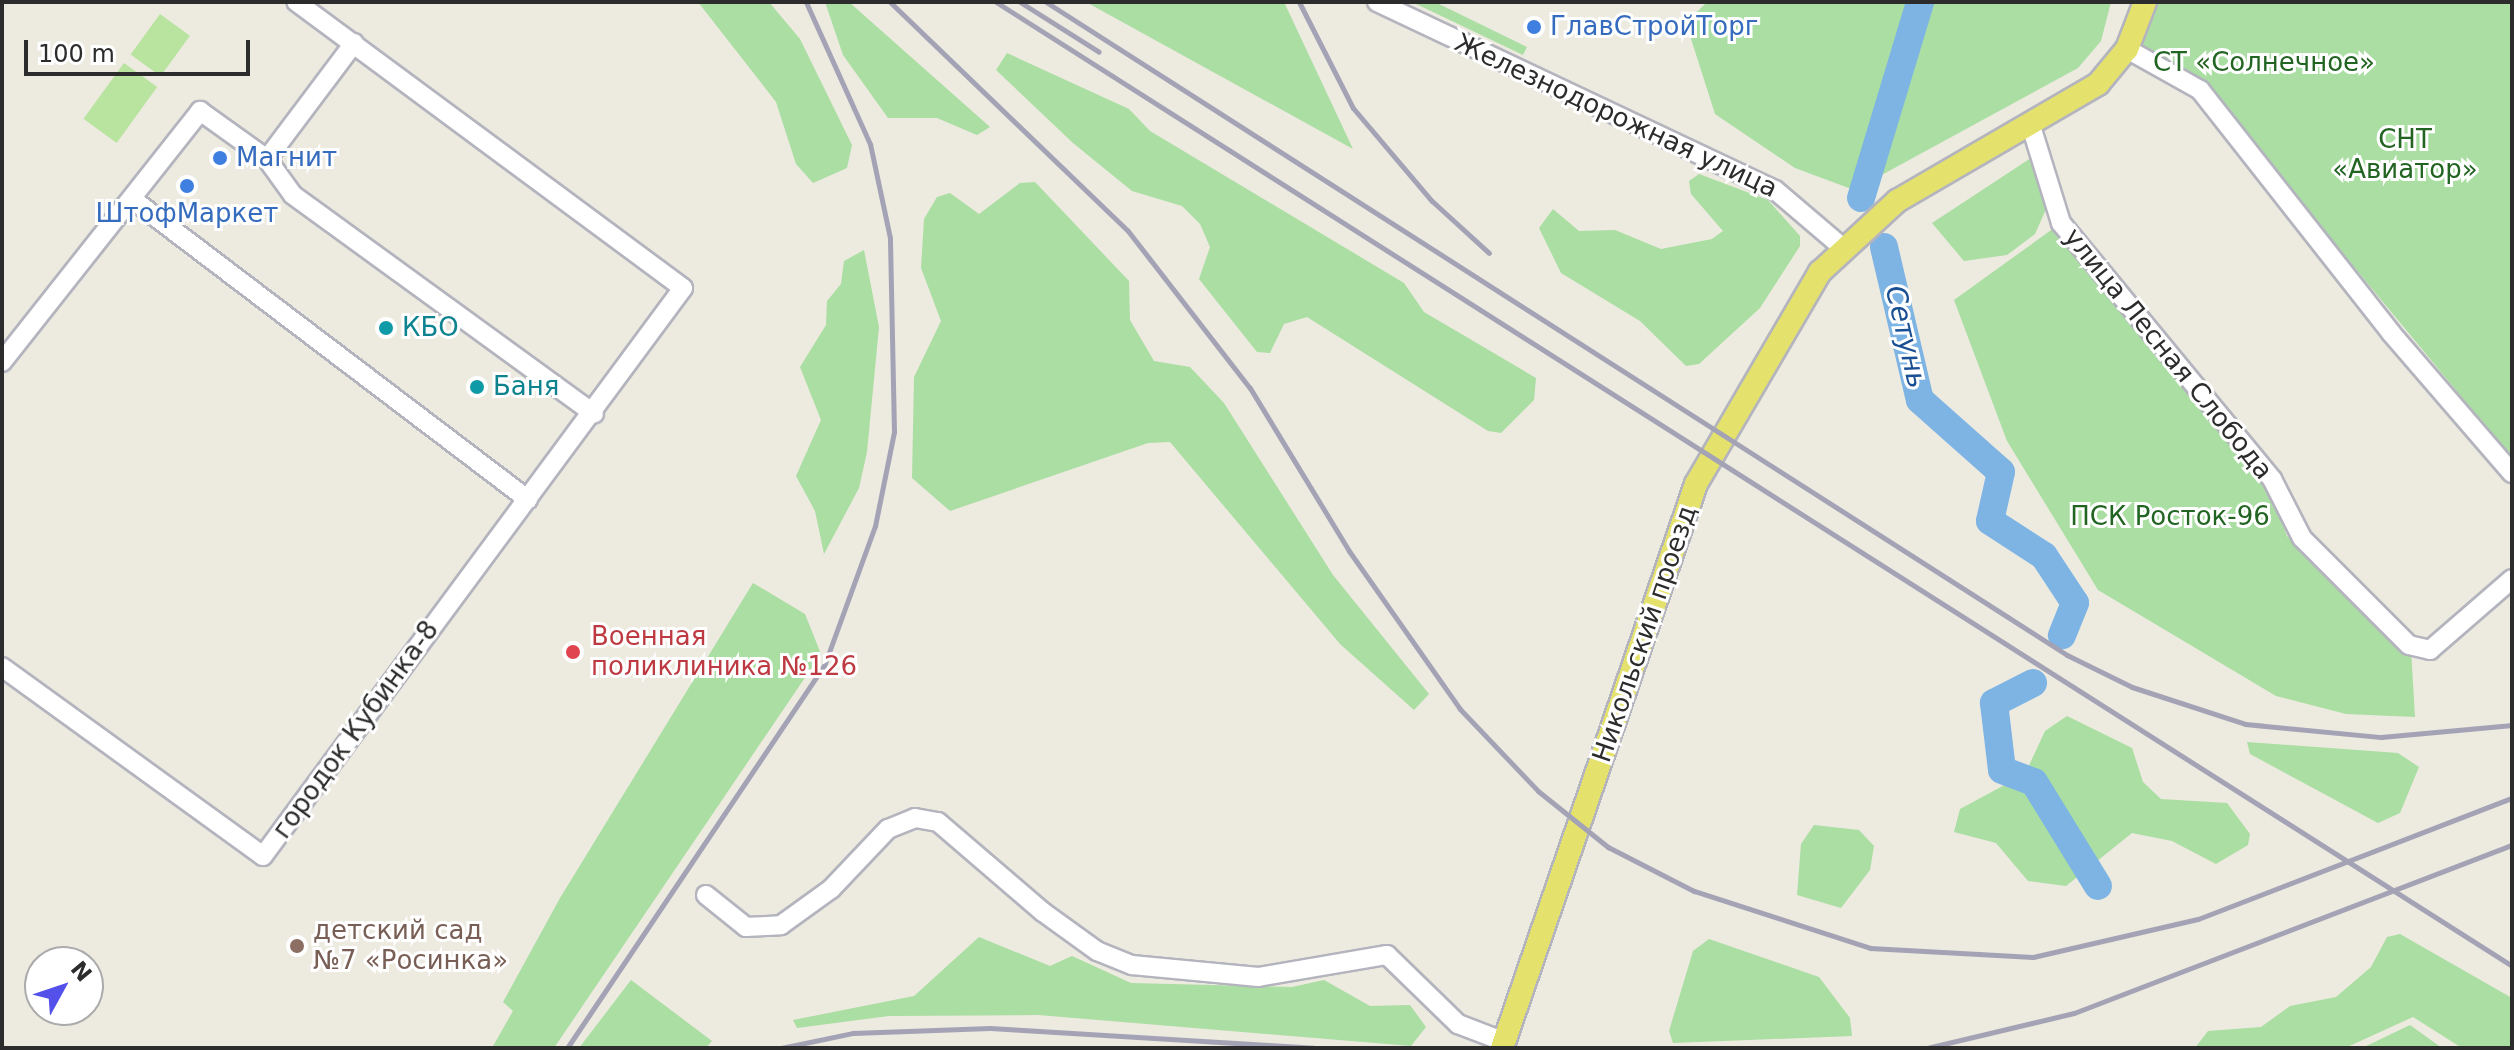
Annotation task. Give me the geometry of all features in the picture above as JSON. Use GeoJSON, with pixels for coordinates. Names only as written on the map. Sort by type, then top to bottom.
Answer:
{"type":"FeatureCollection","features":[{"type":"Feature","properties":{"kind":"main road"},"geometry":{"type":"LineString","coordinates":[[2127,49],[2145,2]]}},
{"type":"Feature","properties":{"kind":"main road","name":"Никольский проезд"},"geometry":{"type":"LineString","coordinates":[[1503,1045],[1696,484],[1842,247],[1897,201],[2083,96],[2127,49]]}},
{"type":"Feature","properties":{"kind":"street","name":"городок Кубинка-8"},"geometry":{"type":"LineString","coordinates":[[2,667],[263,856],[594,414],[683,288],[296,2]]}},
{"type":"Feature","properties":{"kind":"street","name":"Железнодорожная улица"},"geometry":{"type":"LineString","coordinates":[[1377,2],[1775,190],[1842,247]]}},
{"type":"Feature","properties":{"kind":"street"},"geometry":{"type":"LineString","coordinates":[[267,159],[354,43]]}},
{"type":"Feature","properties":{"kind":"street"},"geometry":{"type":"LineString","coordinates":[[2127,49],[2200,90],[2391,333],[2512,473]]}},
{"type":"Feature","properties":{"kind":"street"},"geometry":{"type":"LineString","coordinates":[[2,362],[200,111],[267,159],[293,195],[594,414]]}},
{"type":"Feature","properties":{"kind":"street","name":"улица Лесная Слобода"},"geometry":{"type":"LineString","coordinates":[[2031,126],[2061,223],[2272,479],[2302,538],[2409,645],[2430,650],[2512,579]]}},
{"type":"Feature","properties":{"kind":"street"},"geometry":{"type":"LineString","coordinates":[[132,199],[528,500]]}},
{"type":"Feature","properties":{"kind":"street"},"geometry":{"type":"LineString","coordinates":[[706,895],[746,927],[781,925],[831,889],[888,829],[915,818],[938,822],[1043,912],[1097,951],[1132,965],[1258,977],[1387,955],[1458,1024],[1503,1045]]}},
{"type":"Feature","properties":{"kind":"green space"},"geometry":{"type":"Polygon","coordinates":[[[698,2],[769,2],[800,39],[852,145],[847,168],[813,183],[796,164],[776,102],[698,2]]]}},
{"type":"Feature","properties":{"kind":"green space"},"geometry":{"type":"Polygon","coordinates":[[[825,2],[849,2],[990,127],[977,135],[937,118],[888,118],[843,55],[825,2]]]}},
{"type":"Feature","properties":{"kind":"green space"},"geometry":{"type":"Polygon","coordinates":[[[1086,2],[1284,2],[1353,149],[1086,2]]]}},
{"type":"Feature","properties":{"kind":"green space"},"geometry":{"type":"Polygon","coordinates":[[[1412,2],[1435,2],[1527,47],[1523,55],[1412,2]]]}},
{"type":"Feature","properties":{"kind":"green space"},"geometry":{"type":"Polygon","coordinates":[[[1707,2],[2111,2],[2101,41],[2078,68],[1854,190],[1795,168],[1715,114],[1686,23],[1707,2]]]}},
{"type":"Feature","properties":{"kind":"green space","name":"СНТ «Авиатор»"},"geometry":{"type":"Polygon","coordinates":[[[2143,2],[2512,2],[2512,458],[2206,88],[2127,49],[2143,2]]]}},
{"type":"Feature","properties":{"kind":"green space"},"geometry":{"type":"Polygon","coordinates":[[[160,14],[190,36],[161,76],[131,54],[160,14]]]}},
{"type":"Feature","properties":{"kind":"green space"},"geometry":{"type":"Polygon","coordinates":[[[1007,53],[1129,109],[1150,131],[1404,283],[1424,312],[1536,378],[1534,400],[1501,433],[1488,431],[1307,317],[1284,324],[1270,353],[1257,352],[1199,279],[1210,247],[1200,224],[1182,206],[1132,191],[1073,143],[996,70],[1007,53]]]}},
{"type":"Feature","properties":{"kind":"green space"},"geometry":{"type":"Polygon","coordinates":[[[124,63],[157,87],[117,143],[83,119],[124,63]]]}},
{"type":"Feature","properties":{"kind":"green space"},"geometry":{"type":"Polygon","coordinates":[[[2034,156],[2047,207],[2035,234],[2007,255],[1964,261],[1932,223],[2034,156]]]}},
{"type":"Feature","properties":{"kind":"green space"},"geometry":{"type":"Polygon","coordinates":[[[1699,174],[1768,200],[1800,236],[1800,246],[1760,308],[1699,364],[1686,366],[1640,321],[1561,273],[1539,228],[1553,209],[1579,231],[1615,230],[1661,249],[1712,239],[1723,231],[1691,194],[1689,181],[1699,174]]]}},
{"type":"Feature","properties":{"kind":"green space"},"geometry":{"type":"Polygon","coordinates":[[[1035,182],[1129,281],[1130,320],[1154,361],[1190,367],[1224,403],[1333,575],[1429,694],[1414,710],[1340,644],[1170,442],[1148,443],[950,511],[912,478],[914,377],[941,321],[921,268],[924,219],[937,197],[950,193],[979,214],[1020,183],[1035,182]]]}},
{"type":"Feature","properties":{"kind":"green space","name":"ПСК Росток-96"},"geometry":{"type":"Polygon","coordinates":[[[2061,223],[2262,472],[2287,536],[2411,649],[2415,717],[2346,714],[2276,696],[2098,590],[2007,441],[1954,300],[2061,223]]]}},
{"type":"Feature","properties":{"kind":"green space"},"geometry":{"type":"Polygon","coordinates":[[[864,250],[879,327],[867,452],[859,488],[824,554],[815,511],[796,476],[821,420],[800,367],[826,325],[827,301],[841,284],[844,261],[864,250]]]}},
{"type":"Feature","properties":{"kind":"green space"},"geometry":{"type":"Polygon","coordinates":[[[753,583],[805,614],[821,654],[554,1048],[492,1048],[513,1011],[503,1002],[560,898],[753,583]]]}},
{"type":"Feature","properties":{"kind":"green space"},"geometry":{"type":"Polygon","coordinates":[[[2067,716],[2132,748],[2143,782],[2161,799],[2227,803],[2250,834],[2248,845],[2216,864],[2172,841],[2132,833],[2066,886],[2028,881],[1996,843],[1954,832],[1960,809],[2025,774],[2045,731],[2067,716]]]}},
{"type":"Feature","properties":{"kind":"green space"},"geometry":{"type":"Polygon","coordinates":[[[2247,742],[2398,753],[2419,767],[2400,813],[2378,823],[2250,754],[2247,742]]]}},
{"type":"Feature","properties":{"kind":"green space"},"geometry":{"type":"Polygon","coordinates":[[[1814,825],[1859,830],[1874,846],[1870,870],[1841,908],[1797,895],[1801,844],[1814,825]]]}},
{"type":"Feature","properties":{"kind":"green space"},"geometry":{"type":"Polygon","coordinates":[[[2400,934],[2512,998],[2512,1048],[2462,1048],[2413,1017],[2345,1048],[2195,1048],[2208,1031],[2261,1027],[2290,1006],[2336,997],[2371,967],[2387,937],[2400,934]]]}},
{"type":"Feature","properties":{"kind":"green space"},"geometry":{"type":"Polygon","coordinates":[[[979,937],[1050,966],[1072,956],[1131,983],[1292,987],[1324,980],[1370,1006],[1410,1005],[1426,1027],[1411,1046],[1038,1015],[889,1016],[797,1028],[793,1020],[914,996],[979,937]]]}},
{"type":"Feature","properties":{"kind":"green space"},"geometry":{"type":"Polygon","coordinates":[[[1709,939],[1819,977],[1850,1018],[1852,1036],[1673,1043],[1669,1031],[1693,951],[1709,939]]]}},
{"type":"Feature","properties":{"kind":"green space"},"geometry":{"type":"Polygon","coordinates":[[[631,980],[712,1041],[706,1048],[579,1048],[631,980]]]}},
{"type":"Feature","properties":{"kind":"green space"},"geometry":{"type":"Polygon","coordinates":[[[2410,1025],[2442,1048],[2362,1048],[2410,1025]]]}},
{"type":"Feature","properties":{"kind":"waterway","name":"Сетунь"},"geometry":{"type":"LineString","coordinates":[[1861,198],[1920,2]]}},
{"type":"Feature","properties":{"kind":"waterway","name":"Сетунь"},"geometry":{"type":"LineString","coordinates":[[1884,247],[1920,400],[2001,472],[1990,521],[2044,556],[2075,603],[2062,636]]}},
{"type":"Feature","properties":{"kind":"waterway","name":"Сетунь"},"geometry":{"type":"LineString","coordinates":[[2033,683],[1994,703],[2002,770],[2034,782],[2098,886]]}},
{"type":"Feature","properties":{"kind":"railway"},"geometry":{"type":"LineString","coordinates":[[567,1048],[824,666],[875,526],[894,432],[890,238],[870,144],[806,2]]}},
{"type":"Feature","properties":{"kind":"railway"},"geometry":{"type":"LineString","coordinates":[[890,2],[1128,231],[1250,388],[1349,551],[1460,709],[1538,791],[1608,847],[1694,891],[1870,948],[2033,957],[2198,919],[2512,798]]}},
{"type":"Feature","properties":{"kind":"railway"},"geometry":{"type":"LineString","coordinates":[[996,2],[2512,966]]}},
{"type":"Feature","properties":{"kind":"railway"},"geometry":{"type":"LineString","coordinates":[[1020,2],[1099,52]]}},
{"type":"Feature","properties":{"kind":"railway"},"geometry":{"type":"LineString","coordinates":[[1046,2],[2067,655],[2132,687],[2245,724],[2381,737],[2512,725]]}},
{"type":"Feature","properties":{"kind":"railway"},"geometry":{"type":"LineString","coordinates":[[1299,2],[1353,108],[1432,201],[1489,253]]}},
{"type":"Feature","properties":{"kind":"railway"},"geometry":{"type":"LineString","coordinates":[[1927,1048],[2074,1013],[2512,845]]}},
{"type":"Feature","properties":{"kind":"railway"},"geometry":{"type":"LineString","coordinates":[[781,1048],[853,1033],[990,1028],[1313,1048]]}},
{"type":"Feature","properties":{"kind":"place","name":"ГлавСтройТорг"},"geometry":{"type":"Point","coordinates":[1534,27]}},
{"type":"Feature","properties":{"kind":"place","name":"Магнит"},"geometry":{"type":"Point","coordinates":[220,158]}},
{"type":"Feature","properties":{"kind":"place","name":"ШтофМаркет"},"geometry":{"type":"Point","coordinates":[187,186]}},
{"type":"Feature","properties":{"kind":"place","name":"КБО"},"geometry":{"type":"Point","coordinates":[386,328]}},
{"type":"Feature","properties":{"kind":"place","name":"Баня"},"geometry":{"type":"Point","coordinates":[477,387]}},
{"type":"Feature","properties":{"kind":"place","name":"Военная поликлиника №126"},"geometry":{"type":"Point","coordinates":[573,652]}},
{"type":"Feature","properties":{"kind":"place","name":"детский сад №7 «Росинка»"},"geometry":{"type":"Point","coordinates":[297,946]}},
{"type":"Feature","properties":{"kind":"park label","name":"СТ «Солнечное»"},"geometry":{"type":"Point","coordinates":[2264,63]}}]}
